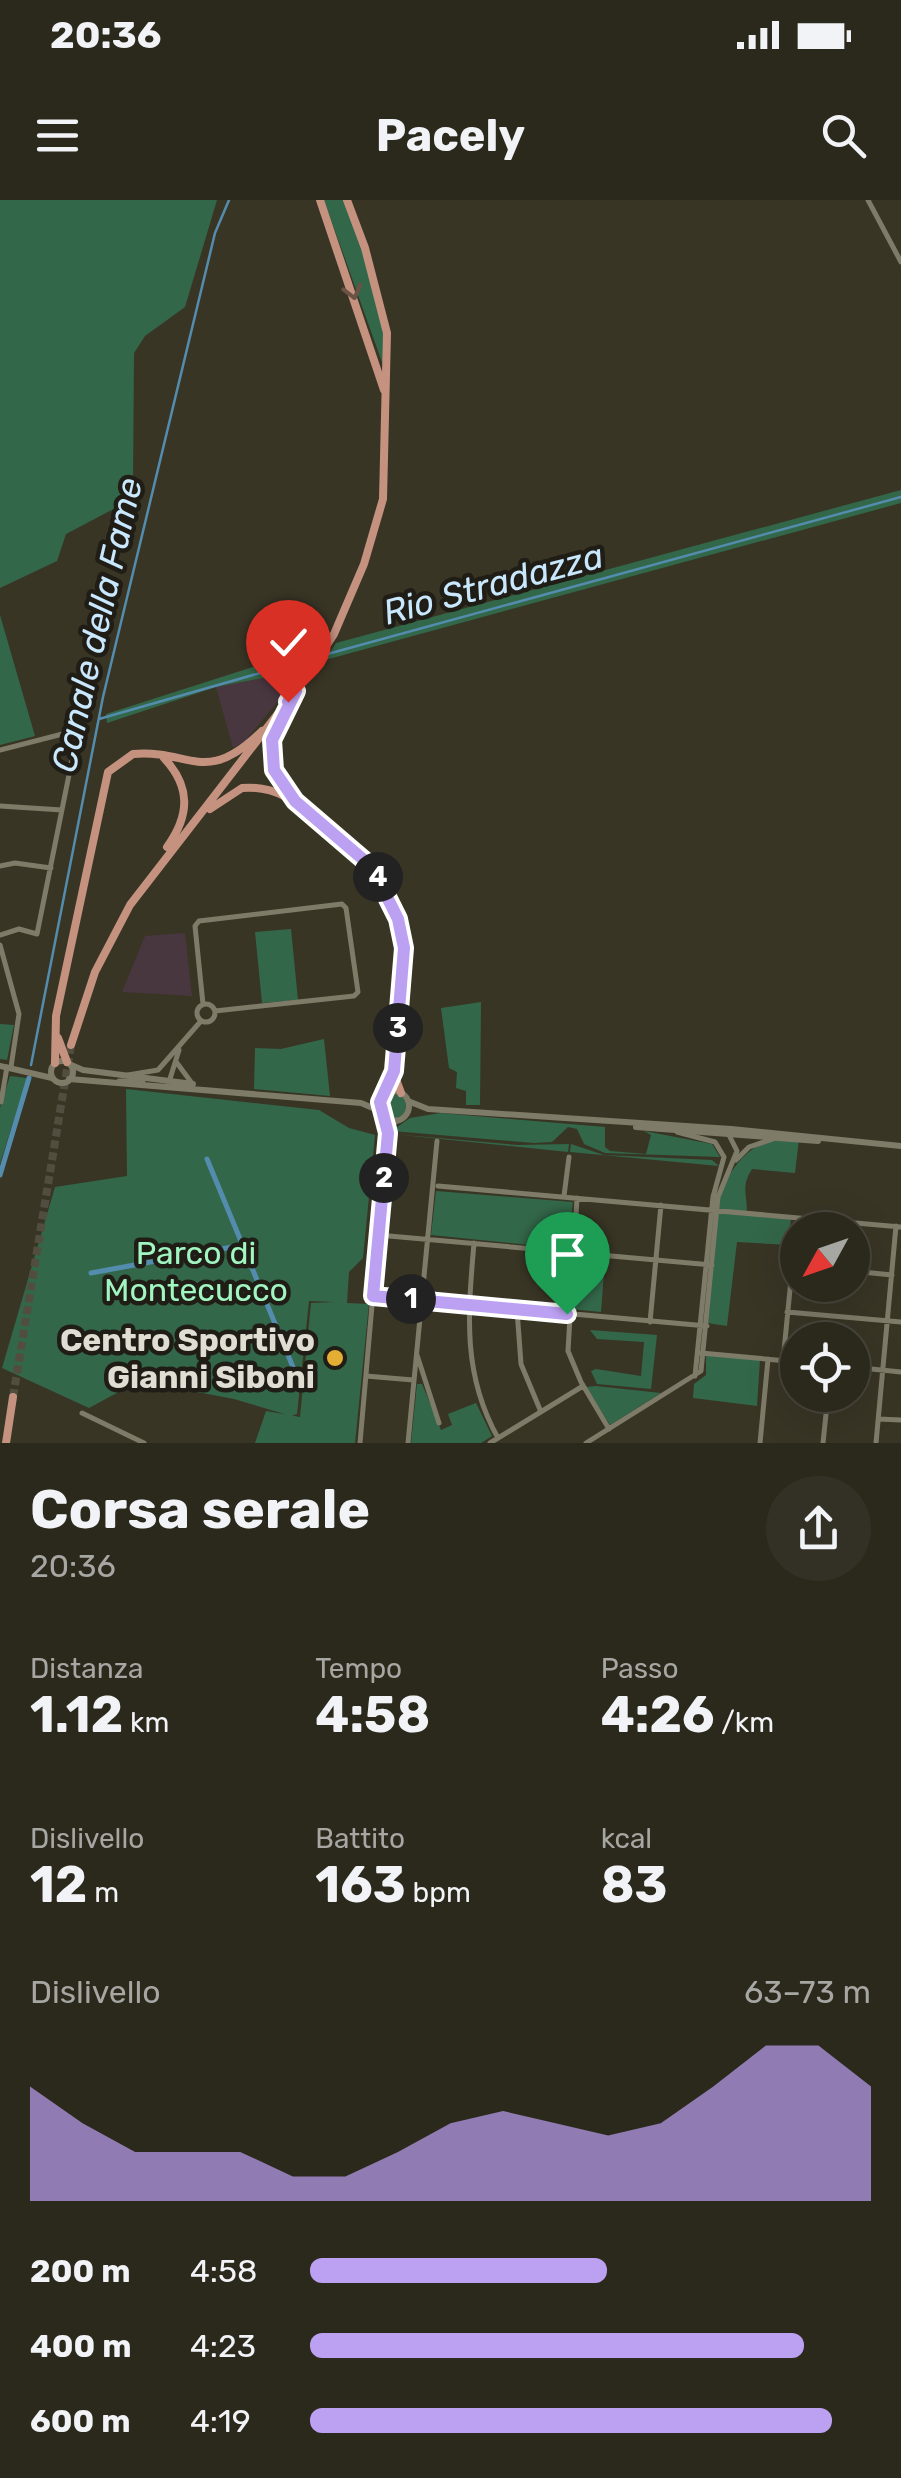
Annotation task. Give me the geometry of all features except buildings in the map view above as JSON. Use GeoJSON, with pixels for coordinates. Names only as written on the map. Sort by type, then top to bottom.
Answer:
{"type":"FeatureCollection","features":[{"type":"Feature","properties":{"kind":"main road"},"geometry":{"type":"LineString","coordinates":[[320,200],[382,382],[386,410]]}},
{"type":"Feature","properties":{"kind":"main road"},"geometry":{"type":"LineString","coordinates":[[141,889],[296,691],[334,634],[364,564],[383,499],[384,314],[347,200]]}},
{"type":"Feature","properties":{"kind":"main road"},"geometry":{"type":"LineString","coordinates":[[296,691],[275,731],[271,750],[277,778],[295,801],[372,867],[398,919],[404,965],[394,1071],[382,1114]]}},
{"type":"Feature","properties":{"kind":"main road"},"geometry":{"type":"LineString","coordinates":[[54,1079],[56,1032],[108,772],[134,754],[200,763],[225,758],[249,742],[282,710]]}},
{"type":"Feature","properties":{"kind":"main road"},"geometry":{"type":"LineString","coordinates":[[71,1045],[95,972],[178,832],[186,806],[182,780],[164,758]]}},
{"type":"Feature","properties":{"kind":"main road"},"geometry":{"type":"LineString","coordinates":[[179,840],[216,804],[242,788],[268,788],[295,801]]}},
{"type":"Feature","properties":{"kind":"main road"},"geometry":{"type":"LineString","coordinates":[[56,1032],[68,1063],[69,1080]]}},
{"type":"Feature","properties":{"kind":"main road"},"geometry":{"type":"LineString","coordinates":[[38,1071],[68,1063],[126,1076],[228,1090]]}},
{"type":"Feature","properties":{"kind":"main road"},"geometry":{"type":"LineString","coordinates":[[6,1067],[38,1071],[54,1079],[118,1081],[360,1103],[397,1120],[428,1109],[901,1146]]}},
{"type":"Feature","properties":{"kind":"main road"},"geometry":{"type":"LineString","coordinates":[[394,1071],[404,1097],[405,1115]]}},
{"type":"Feature","properties":{"kind":"main road"},"geometry":{"type":"LineString","coordinates":[[360,1103],[385,1095],[404,1097],[428,1109]]}},
{"type":"Feature","properties":{"kind":"main road"},"geometry":{"type":"LineString","coordinates":[[605,1123],[684,1126],[876,1144]]}},
{"type":"Feature","properties":{"kind":"main road"},"geometry":{"type":"LineString","coordinates":[[6,1443],[13,1397]]}},
{"type":"Feature","properties":{"kind":"street"},"geometry":{"type":"LineString","coordinates":[[868,200],[901,262]]}},
{"type":"Feature","properties":{"kind":"street"},"geometry":{"type":"LineString","coordinates":[[0,750],[78,730],[37,934],[20,930],[0,935]]}},
{"type":"Feature","properties":{"kind":"street"},"geometry":{"type":"LineString","coordinates":[[0,806],[62,810]]}},
{"type":"Feature","properties":{"kind":"street"},"geometry":{"type":"LineString","coordinates":[[0,866],[14,863],[51,868]]}},
{"type":"Feature","properties":{"kind":"street"},"geometry":{"type":"LineString","coordinates":[[201,1021],[196,1012],[203,1004],[195,926],[198,921],[342,904],[346,908],[358,992],[354,996],[215,1011],[203,1004]]}},
{"type":"Feature","properties":{"kind":"street"},"geometry":{"type":"LineString","coordinates":[[0,945],[19,1014],[1,1102]]}},
{"type":"Feature","properties":{"kind":"street"},"geometry":{"type":"LineString","coordinates":[[201,1021],[210,1022],[215,1011]]}},
{"type":"Feature","properties":{"kind":"street"},"geometry":{"type":"LineString","coordinates":[[126,1076],[158,1070],[201,1021]]}},
{"type":"Feature","properties":{"kind":"street"},"geometry":{"type":"LineString","coordinates":[[118,1081],[171,1080],[182,1043]]}},
{"type":"Feature","properties":{"kind":"street"},"geometry":{"type":"LineString","coordinates":[[176,1060],[193,1084]]}},
{"type":"Feature","properties":{"kind":"street"},"geometry":{"type":"LineString","coordinates":[[360,1443],[388,1133],[382,1114]]}},
{"type":"Feature","properties":{"kind":"street"},"geometry":{"type":"LineString","coordinates":[[388,1133],[397,1120]]}},
{"type":"Feature","properties":{"kind":"street"},"geometry":{"type":"LineString","coordinates":[[684,1126],[731,1135],[737,1151],[715,1210]]}},
{"type":"Feature","properties":{"kind":"street"},"geometry":{"type":"LineString","coordinates":[[586,1443],[702,1371],[709,1265],[724,1157],[720,1147],[706,1138],[669,1130]]}},
{"type":"Feature","properties":{"kind":"street"},"geometry":{"type":"LineString","coordinates":[[730,1166],[759,1142],[786,1138]]}},
{"type":"Feature","properties":{"kind":"street"},"geometry":{"type":"LineString","coordinates":[[408,1443],[438,1142]]}},
{"type":"Feature","properties":{"kind":"street"},"geometry":{"type":"LineString","coordinates":[[564,1196],[569,1156]]}},
{"type":"Feature","properties":{"kind":"street"},"geometry":{"type":"LineString","coordinates":[[438,1186],[780,1216]]}},
{"type":"Feature","properties":{"kind":"street"},"geometry":{"type":"LineString","coordinates":[[577,1198],[567,1314],[568,1351],[583,1386],[609,1429]]}},
{"type":"Feature","properties":{"kind":"street"},"geometry":{"type":"LineString","coordinates":[[650,1322],[661,1205]]}},
{"type":"Feature","properties":{"kind":"street"},"geometry":{"type":"LineString","coordinates":[[870,1224],[899,1227],[876,1443]]}},
{"type":"Feature","properties":{"kind":"street"},"geometry":{"type":"LineString","coordinates":[[378,1235],[709,1265]]}},
{"type":"Feature","properties":{"kind":"street"},"geometry":{"type":"LineString","coordinates":[[474,1243],[469,1305],[471,1370],[478,1396],[498,1438]]}},
{"type":"Feature","properties":{"kind":"street"},"geometry":{"type":"LineString","coordinates":[[870,1273],[892,1275]]}},
{"type":"Feature","properties":{"kind":"street"},"geometry":{"type":"LineString","coordinates":[[373,1296],[703,1326]]}},
{"type":"Feature","properties":{"kind":"street"},"geometry":{"type":"LineString","coordinates":[[786,1322],[789,1302]]}},
{"type":"Feature","properties":{"kind":"street"},"geometry":{"type":"LineString","coordinates":[[517,1309],[520,1364],[541,1412]]}},
{"type":"Feature","properties":{"kind":"street"},"geometry":{"type":"LineString","coordinates":[[787,1312],[901,1322]]}},
{"type":"Feature","properties":{"kind":"street"},"geometry":{"type":"LineString","coordinates":[[416,1352],[439,1423]]}},
{"type":"Feature","properties":{"kind":"street"},"geometry":{"type":"LineString","coordinates":[[701,1353],[780,1360]]}},
{"type":"Feature","properties":{"kind":"street"},"geometry":{"type":"LineString","coordinates":[[760,1443],[768,1359]]}},
{"type":"Feature","properties":{"kind":"street"},"geometry":{"type":"LineString","coordinates":[[870,1369],[901,1372]]}},
{"type":"Feature","properties":{"kind":"street"},"geometry":{"type":"LineString","coordinates":[[366,1376],[413,1380]]}},
{"type":"Feature","properties":{"kind":"street"},"geometry":{"type":"LineString","coordinates":[[490,1443],[583,1386]]}},
{"type":"Feature","properties":{"kind":"street"},"geometry":{"type":"LineString","coordinates":[[822,1443],[826,1412]]}},
{"type":"Feature","properties":{"kind":"street"},"geometry":{"type":"LineString","coordinates":[[82,1413],[144,1443]]}},
{"type":"Feature","properties":{"kind":"street"},"geometry":{"type":"LineString","coordinates":[[878,1418],[901,1420]]}},
{"type":"Feature","properties":{"kind":"shaded area"},"geometry":{"type":"Polygon","coordinates":[[[304,670],[245,741],[233,748],[216,687],[304,670]]]}},
{"type":"Feature","properties":{"kind":"shaded area"},"geometry":{"type":"Polygon","coordinates":[[[185,933],[192,996],[122,992],[145,936],[185,933]]]}},
{"type":"Feature","properties":{"kind":"green space"},"geometry":{"type":"Polygon","coordinates":[[[0,200],[217,200],[185,307],[145,336],[134,353],[133,484],[123,504],[66,534],[57,561],[0,588],[0,200]]]}},
{"type":"Feature","properties":{"kind":"green space"},"geometry":{"type":"Polygon","coordinates":[[[324,200],[344,200],[367,260],[380,302],[383,365],[324,200]]]}},
{"type":"Feature","properties":{"kind":"green space"},"geometry":{"type":"Polygon","coordinates":[[[901,490],[901,503],[325,660],[336,643],[901,490]]]}},
{"type":"Feature","properties":{"kind":"green space"},"geometry":{"type":"Polygon","coordinates":[[[0,615],[35,736],[0,745],[0,615]]]}},
{"type":"Feature","properties":{"kind":"green space"},"geometry":{"type":"Polygon","coordinates":[[[309,649],[312,653],[304,670],[216,687],[107,723],[106,714],[309,649]]]}},
{"type":"Feature","properties":{"kind":"green space"},"geometry":{"type":"Polygon","coordinates":[[[291,929],[298,1000],[262,1003],[255,932],[291,929]]]}},
{"type":"Feature","properties":{"kind":"green space"},"geometry":{"type":"Polygon","coordinates":[[[481,1002],[480,1105],[466,1105],[466,1091],[456,1088],[457,1072],[449,1068],[441,1008],[481,1002]]]}},
{"type":"Feature","properties":{"kind":"green space"},"geometry":{"type":"Polygon","coordinates":[[[0,1024],[14,1025],[7,1060],[0,1059],[0,1024]]]}},
{"type":"Feature","properties":{"kind":"green space"},"geometry":{"type":"Polygon","coordinates":[[[324,1039],[330,1096],[254,1089],[255,1048],[281,1049],[324,1039]]]}},
{"type":"Feature","properties":{"kind":"green space"},"geometry":{"type":"Polygon","coordinates":[[[10,1076],[27,1078],[0,1164],[0,1108],[10,1076]]]}},
{"type":"Feature","properties":{"kind":"green space","name":"Parco di Montecucco"},"geometry":{"type":"Polygon","coordinates":[[[126,1089],[319,1110],[349,1128],[375,1135],[363,1258],[349,1272],[347,1303],[369,1304],[355,1443],[255,1443],[266,1411],[286,1415],[234,1399],[139,1381],[89,1408],[2,1368],[55,1187],[127,1176],[126,1089]],[[309,1301],[297,1414],[292,1416],[300,1417],[311,1303],[335,1302],[309,1301]]]}},
{"type":"Feature","properties":{"kind":"green space"},"geometry":{"type":"Polygon","coordinates":[[[394,1094],[406,1106],[394,1118],[382,1106],[394,1094]]]}},
{"type":"Feature","properties":{"kind":"green space"},"geometry":{"type":"Polygon","coordinates":[[[441,1113],[605,1127],[605,1147],[610,1151],[646,1154],[651,1135],[644,1131],[712,1144],[720,1157],[605,1153],[584,1144],[577,1129],[568,1127],[552,1142],[534,1143],[392,1131],[410,1118],[441,1113]]]}},
{"type":"Feature","properties":{"kind":"green space"},"geometry":{"type":"Polygon","coordinates":[[[392,1134],[518,1145],[569,1144],[568,1152],[392,1134]]]}},
{"type":"Feature","properties":{"kind":"green space"},"geometry":{"type":"Polygon","coordinates":[[[772,1139],[799,1139],[795,1173],[752,1169],[746,1185],[747,1213],[780,1216],[780,1244],[737,1242],[727,1326],[707,1323],[715,1217],[733,1170],[749,1152],[772,1139]]]}},
{"type":"Feature","properties":{"kind":"green space"},"geometry":{"type":"Polygon","coordinates":[[[571,1144],[604,1155],[712,1160],[719,1166],[570,1152],[571,1144]]]}},
{"type":"Feature","properties":{"kind":"green space"},"geometry":{"type":"Polygon","coordinates":[[[436,1191],[573,1202],[568,1249],[431,1235],[436,1191]]]}},
{"type":"Feature","properties":{"kind":"green space"},"geometry":{"type":"Polygon","coordinates":[[[575,1257],[605,1260],[601,1312],[571,1309],[575,1257]]]}},
{"type":"Feature","properties":{"kind":"green space"},"geometry":{"type":"Polygon","coordinates":[[[590,1330],[657,1335],[651,1389],[597,1384],[591,1371],[596,1369],[641,1376],[644,1342],[597,1339],[590,1330]]]}},
{"type":"Feature","properties":{"kind":"green space"},"geometry":{"type":"Polygon","coordinates":[[[706,1355],[760,1360],[757,1406],[693,1398],[694,1384],[706,1375],[706,1355]]]}},
{"type":"Feature","properties":{"kind":"green space"},"geometry":{"type":"Polygon","coordinates":[[[417,1384],[422,1384],[441,1430],[452,1425],[448,1414],[476,1403],[492,1436],[481,1443],[411,1443],[417,1384]]]}},
{"type":"Feature","properties":{"kind":"green space"},"geometry":{"type":"Polygon","coordinates":[[[586,1387],[661,1393],[610,1425],[586,1387]]]}},
{"type":"Feature","properties":{"kind":"waterway","name":"Canale della Fame"},"geometry":{"type":"LineString","coordinates":[[31,1065],[103,697],[215,233],[229,200]]}},
{"type":"Feature","properties":{"kind":"waterway","name":"Rio Stradazza"},"geometry":{"type":"LineString","coordinates":[[324,655],[901,497]]}},
{"type":"Feature","properties":{"kind":"waterway","name":"Rio Stradazza"},"geometry":{"type":"LineString","coordinates":[[99,719],[316,657]]}},
{"type":"Feature","properties":{"kind":"waterway","name":"Canale della Fame"},"geometry":{"type":"LineString","coordinates":[[0,1175],[29,1078]]}},
{"type":"Feature","properties":{"kind":"waterway"},"geometry":{"type":"LineString","coordinates":[[207,1159],[295,1372]]}},
{"type":"Feature","properties":{"kind":"waterway"},"geometry":{"type":"LineString","coordinates":[[91,1273],[243,1245]]}},
{"type":"Feature","properties":{"kind":"tunnel"},"geometry":{"type":"LineString","coordinates":[[13,1397],[71,1045]]}},
{"type":"Feature","properties":{"kind":"place","name":"Centro Sportivo Gianni Siboni"},"geometry":{"type":"Point","coordinates":[335,1358]}},
{"type":"Feature","properties":{"kind":"route"},"geometry":{"type":"LineString","coordinates":[[288,702],[296,691],[272,740],[277,778],[295,801],[372,867],[402,935],[404,965],[394,1071],[388,1092],[380,1102],[388,1133],[373,1296],[567,1314]]}}]}
